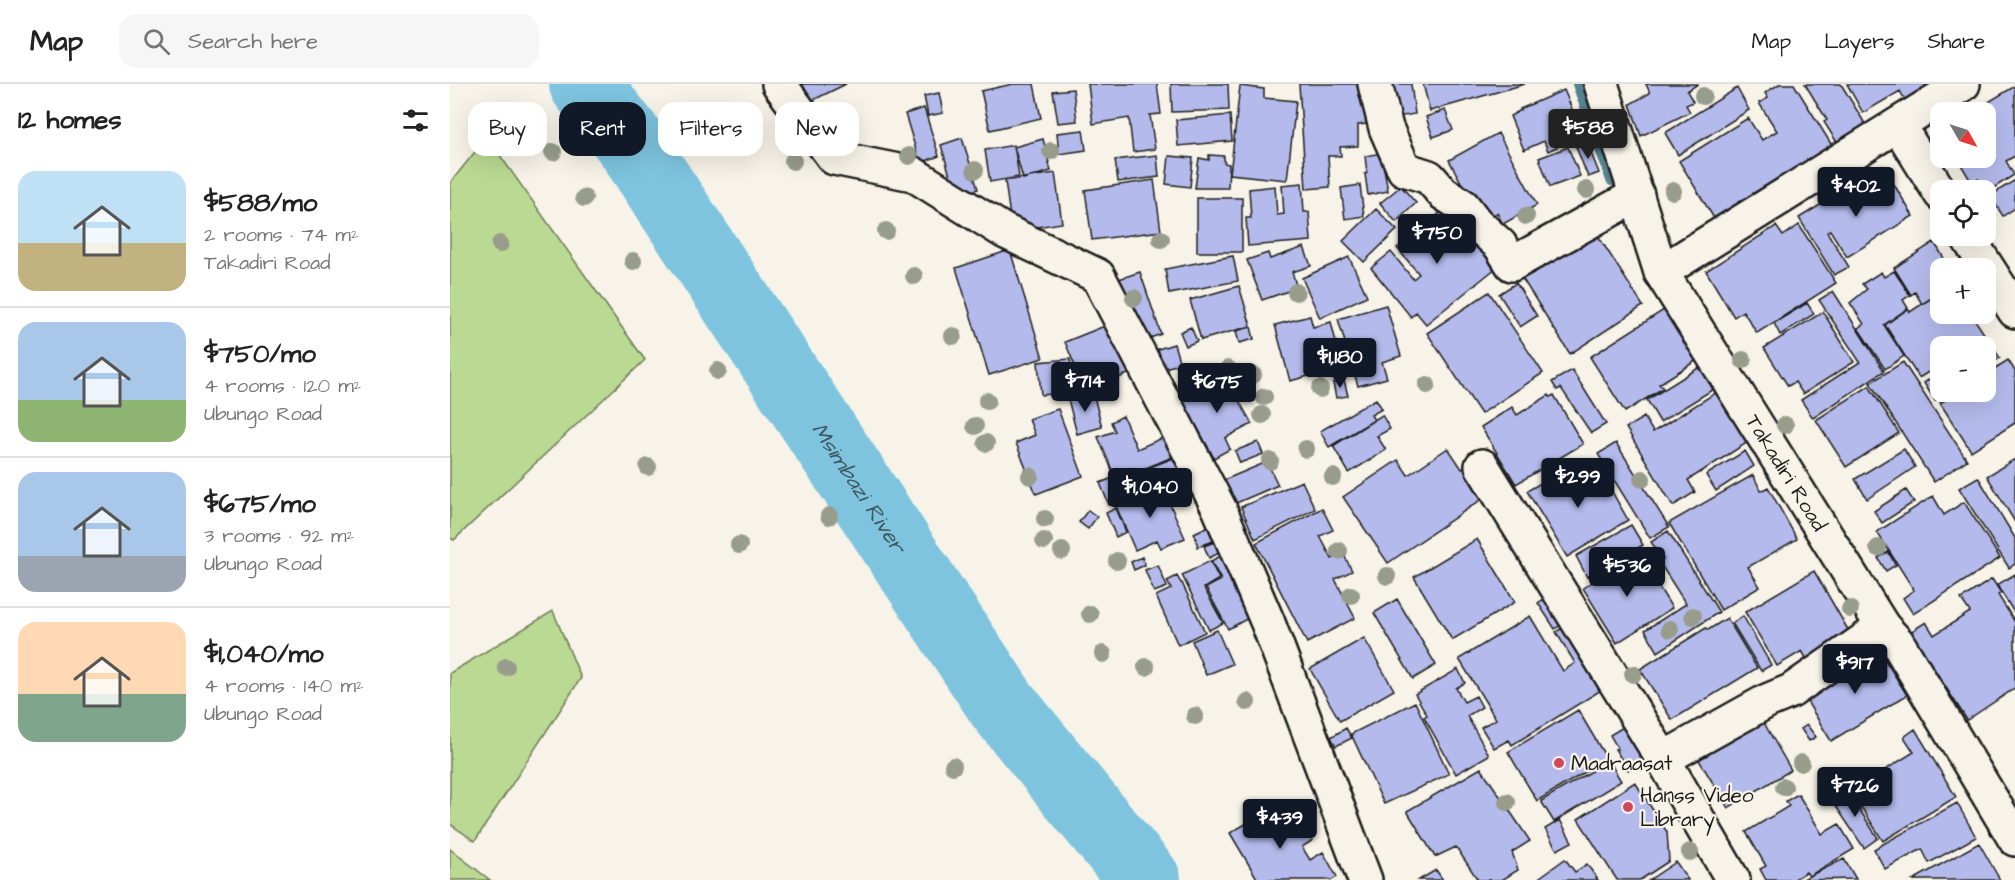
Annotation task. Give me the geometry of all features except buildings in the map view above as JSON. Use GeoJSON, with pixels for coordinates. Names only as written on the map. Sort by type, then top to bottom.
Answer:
{"type":"FeatureCollection","features":[{"type":"Feature","properties":{"kind":"street"},"geometry":{"type":"LineString","coordinates":[[778,84],[834,158],[913,174],[1004,231],[1098,276],[1219,508],[1268,623],[1365,880]]}},
{"type":"Feature","properties":{"kind":"street"},"geometry":{"type":"LineString","coordinates":[[1375,84],[1386,128],[1404,168],[1429,177],[1443,193],[1462,206],[1476,223],[1500,245],[1512,264],[1637,195]]}},
{"type":"Feature","properties":{"kind":"street","name":"Takadiri Road"},"geometry":{"type":"LineString","coordinates":[[1601,84],[1661,272],[1883,627],[1897,642],[2015,839]]}},
{"type":"Feature","properties":{"kind":"street"},"geometry":{"type":"LineString","coordinates":[[1661,272],[1964,84]]}},
{"type":"Feature","properties":{"kind":"street"},"geometry":{"type":"LineString","coordinates":[[1898,125],[1932,180]]}},
{"type":"Feature","properties":{"kind":"street"},"geometry":{"type":"LineString","coordinates":[[1973,246],[2015,311]]}},
{"type":"Feature","properties":{"kind":"street"},"geometry":{"type":"LineString","coordinates":[[1482,466],[1663,759],[1732,880]]}},
{"type":"Feature","properties":{"kind":"street"},"geometry":{"type":"LineString","coordinates":[[1663,759],[1767,701],[1791,691],[1883,627]]}},
{"type":"Feature","properties":{"kind":"green space"},"geometry":{"type":"Polygon","coordinates":[[[472,156],[500,156],[645,360],[454,540],[450,538],[450,183],[472,156]]]}},
{"type":"Feature","properties":{"kind":"green space"},"geometry":{"type":"Polygon","coordinates":[[[553,611],[581,678],[475,841],[450,824],[450,673],[553,611]]]}},
{"type":"Feature","properties":{"kind":"green space"},"geometry":{"type":"Polygon","coordinates":[[[450,849],[490,880],[450,880],[450,849]]]}},
{"type":"Feature","properties":{"kind":"waterway","name":"Msimbazi River"},"geometry":{"type":"LineString","coordinates":[[585,84],[630,142],[1003,706],[1145,880]]}},
{"type":"Feature","properties":{"kind":"waterway"},"geometry":{"type":"LineString","coordinates":[[1578,84],[1612,180]]}},
{"type":"Feature","properties":{"kind":"place","name":"Madraasat"},"geometry":{"type":"Point","coordinates":[1559,763]}},
{"type":"Feature","properties":{"kind":"place","name":"Hanss Video Library"},"geometry":{"type":"Point","coordinates":[1628,807]}}]}
